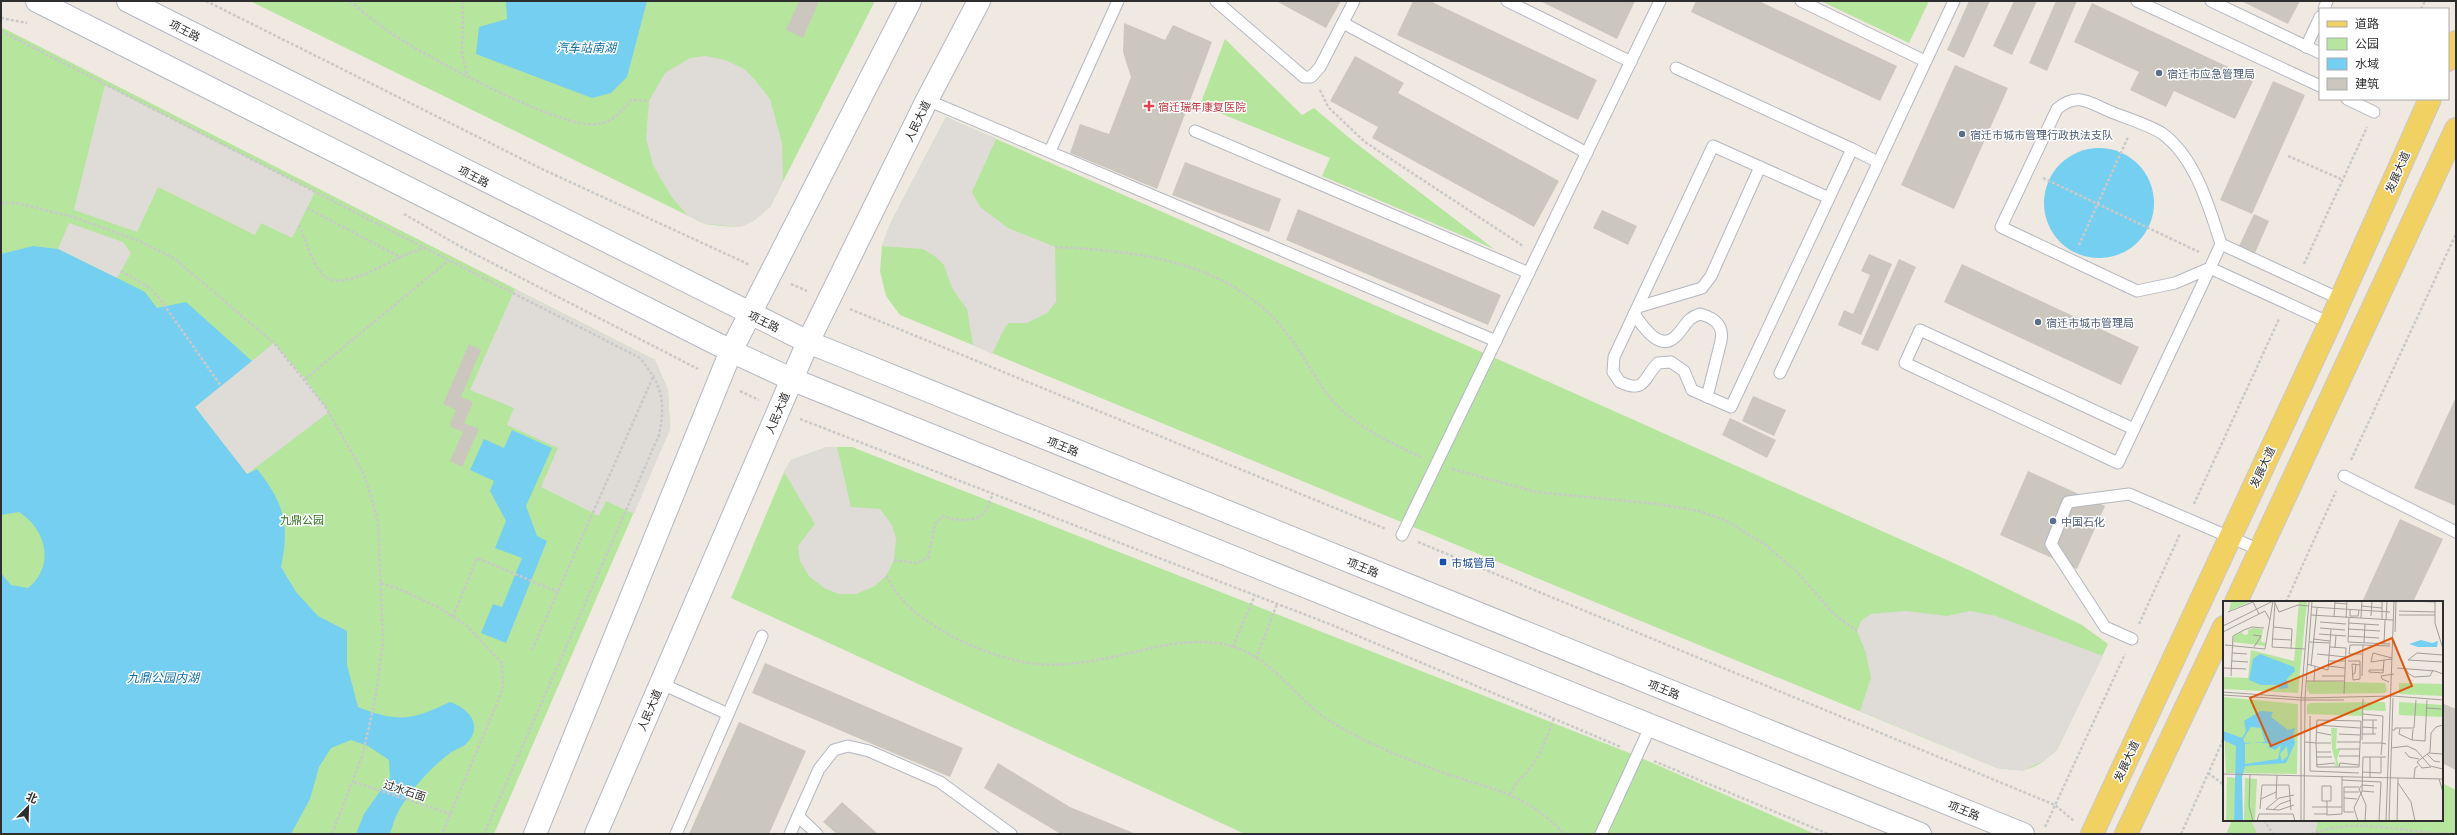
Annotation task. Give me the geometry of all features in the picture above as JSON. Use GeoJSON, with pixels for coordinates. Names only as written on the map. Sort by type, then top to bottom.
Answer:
{"type":"FeatureCollection","features":[{"type":"Feature","properties":{"kind":"main road"},"geometry":{"type":"LineString","coordinates":[[38,1],[731,351],[792,379],[1920,834]]}},
{"type":"Feature","properties":{"kind":"main road","name":"项王路"},"geometry":{"type":"LineString","coordinates":[[128,1],[749,314],[808,342],[2023,834]]}},
{"type":"Feature","properties":{"kind":"main road"},"geometry":{"type":"LineString","coordinates":[[535,834],[731,351],[910,1]]}},
{"type":"Feature","properties":{"kind":"main road","name":"人民大道"},"geometry":{"type":"LineString","coordinates":[[596,834],[808,342],[928,100],[980,1]]}},
{"type":"Feature","properties":{"kind":"main road"},"geometry":{"type":"LineString","coordinates":[[2449,58],[2456,42]]}},
{"type":"Feature","properties":{"kind":"main road","name":"发展大道"},"geometry":{"type":"LineString","coordinates":[[2092,834],[2330,323],[2430,100]]}},
{"type":"Feature","properties":{"kind":"main road"},"geometry":{"type":"LineString","coordinates":[[2236,601],[2456,129]]}},
{"type":"Feature","properties":{"kind":"main road"},"geometry":{"type":"LineString","coordinates":[[2126,834],[2223,629]]}},
{"type":"Feature","properties":{"kind":"lane"},"geometry":{"type":"LineString","coordinates":[[1050,151],[1118,1]]}},
{"type":"Feature","properties":{"kind":"lane"},"geometry":{"type":"LineString","coordinates":[[1216,1],[1304,77],[1316,74],[1354,1]]}},
{"type":"Feature","properties":{"kind":"lane"},"geometry":{"type":"LineString","coordinates":[[1507,1],[1631,62]]}},
{"type":"Feature","properties":{"kind":"lane"},"geometry":{"type":"LineString","coordinates":[[1402,535],[1660,1]]}},
{"type":"Feature","properties":{"kind":"lane"},"geometry":{"type":"LineString","coordinates":[[1801,1],[1925,61]]}},
{"type":"Feature","properties":{"kind":"lane"},"geometry":{"type":"LineString","coordinates":[[1780,373],[1954,1]]}},
{"type":"Feature","properties":{"kind":"lane"},"geometry":{"type":"LineString","coordinates":[[2137,1],[2319,86]]}},
{"type":"Feature","properties":{"kind":"lane"},"geometry":{"type":"LineString","coordinates":[[2211,1],[2319,53]]}},
{"type":"Feature","properties":{"kind":"lane"},"geometry":{"type":"LineString","coordinates":[[2306,47],[2319,19]]}},
{"type":"Feature","properties":{"kind":"lane"},"geometry":{"type":"LineString","coordinates":[[1342,23],[1587,153]]}},
{"type":"Feature","properties":{"kind":"lane"},"geometry":{"type":"LineString","coordinates":[[1676,68],[1878,162]]}},
{"type":"Feature","properties":{"kind":"lane"},"geometry":{"type":"LineString","coordinates":[[2134,430],[1920,330],[1905,363],[2118,463],[2134,430],[2221,244],[2206,198],[2181,154],[2171,142],[2162,134],[2083,99],[2066,101],[2057,109],[2001,227],[2137,291],[2175,283],[2212,263]]}},
{"type":"Feature","properties":{"kind":"lane"},"geometry":{"type":"LineString","coordinates":[[928,100],[1496,341]]}},
{"type":"Feature","properties":{"kind":"lane"},"geometry":{"type":"LineString","coordinates":[[2349,100],[2374,112]]}},
{"type":"Feature","properties":{"kind":"lane"},"geometry":{"type":"LineString","coordinates":[[1195,131],[1529,273]]}},
{"type":"Feature","properties":{"kind":"lane"},"geometry":{"type":"LineString","coordinates":[[1827,198],[1713,146],[1614,357],[1613,368],[1615,377],[1620,382],[1636,387],[1643,384],[1658,363],[1671,362],[1684,371],[1692,390],[1731,407],[1827,198],[1852,149]]}},
{"type":"Feature","properties":{"kind":"lane"},"geometry":{"type":"LineString","coordinates":[[1636,310],[1702,288],[1711,276],[1760,167]]}},
{"type":"Feature","properties":{"kind":"lane"},"geometry":{"type":"LineString","coordinates":[[2221,244],[2340,299]]}},
{"type":"Feature","properties":{"kind":"lane"},"geometry":{"type":"LineString","coordinates":[[2212,263],[2286,303],[2330,323]]}},
{"type":"Feature","properties":{"kind":"lane"},"geometry":{"type":"LineString","coordinates":[[1636,310],[1647,332],[1662,341],[1676,337],[1686,321],[1700,314],[1715,320],[1720,325],[1722,337],[1708,397]]}},
{"type":"Feature","properties":{"kind":"lane"},"geometry":{"type":"LineString","coordinates":[[2344,476],[2456,532]]}},
{"type":"Feature","properties":{"kind":"lane"},"geometry":{"type":"LineString","coordinates":[[2132,639],[2105,627],[2051,544],[2068,502],[2129,494],[2230,535],[2260,550]]}},
{"type":"Feature","properties":{"kind":"lane"},"geometry":{"type":"LineString","coordinates":[[676,834],[762,636]]}},
{"type":"Feature","properties":{"kind":"lane"},"geometry":{"type":"LineString","coordinates":[[660,683],[728,714]]}},
{"type":"Feature","properties":{"kind":"lane"},"geometry":{"type":"LineString","coordinates":[[1601,834],[1651,725]]}},
{"type":"Feature","properties":{"kind":"lane"},"geometry":{"type":"LineString","coordinates":[[790,834],[819,769],[834,750],[848,746],[869,751],[940,782],[959,794],[1011,834]]}},
{"type":"Feature","properties":{"kind":"lane"},"geometry":{"type":"LineString","coordinates":[[798,816],[817,834]]}},
{"type":"Feature","properties":{"kind":"path"},"geometry":{"type":"LineString","coordinates":[[206,1],[542,169],[829,300],[2055,805]]}},
{"type":"Feature","properties":{"kind":"path"},"geometry":{"type":"LineString","coordinates":[[350,1],[389,31],[467,76],[571,122],[597,125],[617,117],[631,100],[648,101]]}},
{"type":"Feature","properties":{"kind":"path"},"geometry":{"type":"LineString","coordinates":[[464,1],[462,53],[467,76]]}},
{"type":"Feature","properties":{"kind":"path"},"geometry":{"type":"LineString","coordinates":[[1,18],[34,24]]}},
{"type":"Feature","properties":{"kind":"path"},"geometry":{"type":"LineString","coordinates":[[1,32],[640,358],[654,375],[663,405],[659,435],[484,834]]}},
{"type":"Feature","properties":{"kind":"path"},"geometry":{"type":"LineString","coordinates":[[1316,74],[1328,107],[1365,142],[1538,255]]}},
{"type":"Feature","properties":{"kind":"path"},"geometry":{"type":"LineString","coordinates":[[2298,279],[2374,112]]}},
{"type":"Feature","properties":{"kind":"path"},"geometry":{"type":"LineString","coordinates":[[2078,248],[2122,150]]}},
{"type":"Feature","properties":{"kind":"path"},"geometry":{"type":"LineString","coordinates":[[2288,156],[2343,180]]}},
{"type":"Feature","properties":{"kind":"path"},"geometry":{"type":"LineString","coordinates":[[2044,178],[2151,229],[2212,263]]}},
{"type":"Feature","properties":{"kind":"path"},"geometry":{"type":"LineString","coordinates":[[1,203],[17,203],[73,217],[139,241],[176,259],[272,340],[305,379],[325,406],[364,474],[378,520],[383,643],[375,700],[362,757],[354,782],[332,834]]}},
{"type":"Feature","properties":{"kind":"path"},"geometry":{"type":"LineString","coordinates":[[307,208],[400,257]]}},
{"type":"Feature","properties":{"kind":"path"},"geometry":{"type":"LineString","coordinates":[[397,210],[463,248],[778,410],[1255,595],[1554,718],[1828,834]]}},
{"type":"Feature","properties":{"kind":"path"},"geometry":{"type":"LineString","coordinates":[[299,225],[315,262],[324,275],[332,280],[351,279],[424,248]]}},
{"type":"Feature","properties":{"kind":"path"},"geometry":{"type":"LineString","coordinates":[[2286,601],[2456,234]]}},
{"type":"Feature","properties":{"kind":"path"},"geometry":{"type":"LineString","coordinates":[[305,379],[449,260]]}},
{"type":"Feature","properties":{"kind":"path"},"geometry":{"type":"LineString","coordinates":[[121,272],[150,288],[165,306],[221,386]]}},
{"type":"Feature","properties":{"kind":"path"},"geometry":{"type":"LineString","coordinates":[[2042,834],[2286,303]]}},
{"type":"Feature","properties":{"kind":"path"},"geometry":{"type":"LineString","coordinates":[[532,650],[654,375]]}},
{"type":"Feature","properties":{"kind":"path"},"geometry":{"type":"LineString","coordinates":[[894,560],[917,562],[928,558],[935,524],[943,516],[954,520],[974,519],[982,514],[993,494]]}},
{"type":"Feature","properties":{"kind":"path"},"geometry":{"type":"LineString","coordinates":[[453,617],[478,558],[558,592]]}},
{"type":"Feature","properties":{"kind":"path"},"geometry":{"type":"LineString","coordinates":[[886,576],[905,602],[919,615],[948,634],[1008,658],[1037,664],[1066,664],[1098,660],[1185,642],[1233,646],[1274,671],[1317,711],[1337,726],[1435,769],[1510,794],[1530,804],[1549,818],[1564,834]]}},
{"type":"Feature","properties":{"kind":"path"},"geometry":{"type":"LineString","coordinates":[[380,583],[404,591],[467,626],[502,663],[504,689],[442,834]]}},
{"type":"Feature","properties":{"kind":"path"},"geometry":{"type":"LineString","coordinates":[[1233,646],[1255,595]]}},
{"type":"Feature","properties":{"kind":"path"},"geometry":{"type":"LineString","coordinates":[[1256,659],[1277,604]]}},
{"type":"Feature","properties":{"kind":"path"},"geometry":{"type":"LineString","coordinates":[[1510,794],[1518,779],[1530,767],[1539,753],[1554,718]]}},
{"type":"Feature","properties":{"kind":"path"},"geometry":{"type":"LineString","coordinates":[[2180,834],[2223,740]]}},
{"type":"Feature","properties":{"kind":"path"},"geometry":{"type":"LineString","coordinates":[[2208,773],[2223,784]]}},
{"type":"Feature","properties":{"kind":"path","name":"过水石面"},"geometry":{"type":"LineString","coordinates":[[354,782],[451,814]]}},
{"type":"Feature","properties":{"kind":"path"},"geometry":{"type":"LineString","coordinates":[[2265,821],[2273,834]]}},
{"type":"Feature","properties":{"kind":"path"},"geometry":{"type":"LineString","coordinates":[[2311,834],[2331,827],[2363,825],[2438,834],[2456,834]]}},
{"type":"Feature","properties":{"kind":"green space"},"geometry":{"type":"Polygon","coordinates":[[[250,1],[875,1],[770,207],[747,224],[740,226],[725,226],[705,224],[250,1]]]}},
{"type":"Feature","properties":{"kind":"green space"},"geometry":{"type":"Polygon","coordinates":[[[1821,1],[1929,1],[1909,43],[1821,1]]]}},
{"type":"Feature","properties":{"kind":"green space","name":"九鼎公园"},"geometry":{"type":"Polygon","coordinates":[[[1,27],[655,360],[668,390],[670,429],[494,834],[1,834],[1,27]]]}},
{"type":"Feature","properties":{"kind":"green space"},"geometry":{"type":"Polygon","coordinates":[[[1225,39],[1302,115],[1314,108],[1353,141],[1494,249],[1322,176],[1330,158],[1200,105],[1225,39]]]}},
{"type":"Feature","properties":{"kind":"green space"},"geometry":{"type":"Polygon","coordinates":[[[946,117],[1493,357],[1969,570],[2082,625],[2108,644],[2057,750],[2042,762],[2023,770],[1997,768],[900,315],[886,296],[880,271],[882,246],[890,224],[946,117]]]}},
{"type":"Feature","properties":{"kind":"green space"},"geometry":{"type":"Polygon","coordinates":[[[827,447],[852,447],[1632,754],[1815,834],[1245,834],[731,598],[784,472],[791,460],[827,447]]]}},
{"type":"Feature","properties":{"kind":"green space"},"geometry":{"type":"Polygon","coordinates":[[[2443,784],[2456,790],[2456,834],[2226,834],[2232,821],[2443,821],[2443,784]]]}},
{"type":"Feature","properties":{"kind":"shaded area"},"geometry":{"type":"Polygon","coordinates":[[[705,56],[725,60],[744,69],[755,80],[770,99],[782,143],[783,182],[770,207],[754,221],[741,227],[705,224],[688,216],[671,196],[653,165],[646,139],[649,101],[665,73],[690,58],[705,56]]]}},
{"type":"Feature","properties":{"kind":"shaded area"},"geometry":{"type":"Polygon","coordinates":[[[105,85],[315,192],[292,238],[261,223],[255,235],[158,187],[137,232],[74,210],[105,85]]]}},
{"type":"Feature","properties":{"kind":"shaded area"},"geometry":{"type":"Polygon","coordinates":[[[946,117],[996,139],[972,192],[980,207],[1008,228],[1055,247],[1056,302],[1047,313],[1027,323],[1009,323],[1004,329],[992,354],[973,345],[967,309],[952,288],[944,265],[936,257],[923,249],[882,246],[890,224],[946,117]]]}},
{"type":"Feature","properties":{"kind":"shaded area"},"geometry":{"type":"Polygon","coordinates":[[[69,223],[123,242],[131,253],[117,278],[58,249],[69,223]]]}},
{"type":"Feature","properties":{"kind":"shaded area"},"geometry":{"type":"Polygon","coordinates":[[[515,289],[655,360],[668,390],[670,429],[634,514],[606,501],[599,516],[541,487],[558,448],[507,425],[514,408],[470,390],[515,289]]]}},
{"type":"Feature","properties":{"kind":"shaded area"},"geometry":{"type":"Polygon","coordinates":[[[274,343],[305,379],[329,412],[247,474],[195,407],[274,343]]]}},
{"type":"Feature","properties":{"kind":"shaded area"},"geometry":{"type":"Polygon","coordinates":[[[827,447],[837,447],[851,507],[880,509],[892,525],[896,539],[894,560],[886,576],[875,586],[856,594],[839,594],[824,588],[809,576],[800,561],[798,546],[815,524],[784,472],[791,460],[827,447]]]}},
{"type":"Feature","properties":{"kind":"shaded area"},"geometry":{"type":"Polygon","coordinates":[[[1906,611],[1947,616],[1970,611],[1996,616],[2103,656],[2057,750],[2045,760],[2023,771],[1997,768],[1860,711],[1871,678],[1866,653],[1857,631],[1861,621],[1871,614],[1906,611]]]}},
{"type":"Feature","properties":{"kind":"shaded area"},"geometry":{"type":"Polygon","coordinates":[[[2251,821],[2318,821],[2315,834],[2257,834],[2251,821]]]}},
{"type":"Feature","properties":{"kind":"water","name":"汽车站南湖"},"geometry":{"type":"Polygon","coordinates":[[[506,1],[647,1],[627,77],[611,93],[592,98],[476,54],[479,27],[507,19],[506,1]]]}},
{"type":"Feature","properties":{"kind":"water"},"geometry":{"type":"Polygon","coordinates":[[[2099,148],[2120,152],[2138,164],[2150,182],[2154,203],[2150,224],[2138,242],[2120,254],[2099,258],[2078,254],[2060,242],[2048,224],[2044,203],[2048,182],[2060,164],[2078,152],[2099,148]]]}},
{"type":"Feature","properties":{"kind":"water","name":"九鼎公园内湖"},"geometry":{"type":"Polygon","coordinates":[[[33,246],[58,249],[145,292],[157,308],[186,302],[252,361],[195,407],[247,474],[257,469],[266,481],[279,504],[285,538],[281,567],[296,592],[318,616],[347,631],[347,665],[358,707],[384,716],[405,717],[425,713],[450,702],[463,708],[472,718],[474,730],[472,736],[465,745],[451,752],[442,759],[420,781],[401,806],[390,834],[356,834],[364,814],[390,777],[389,760],[368,746],[351,740],[331,748],[319,767],[310,799],[291,834],[1,834],[1,573],[11,585],[28,588],[37,579],[42,569],[44,548],[36,528],[19,512],[1,515],[1,254],[33,246]]]}},
{"type":"Feature","properties":{"kind":"water"},"geometry":{"type":"Polygon","coordinates":[[[512,430],[552,448],[526,506],[537,536],[547,541],[506,643],[481,633],[493,604],[502,607],[522,558],[495,548],[506,521],[490,491],[494,481],[470,470],[484,439],[504,448],[512,430]]]}},
{"type":"Feature","properties":{"kind":"building"},"geometry":{"type":"Polygon","coordinates":[[[799,1],[819,1],[803,38],[786,30],[799,1]]]}},
{"type":"Feature","properties":{"kind":"building"},"geometry":{"type":"Polygon","coordinates":[[[1276,1],[1341,1],[1326,28],[1276,1]]]}},
{"type":"Feature","properties":{"kind":"building"},"geometry":{"type":"Polygon","coordinates":[[[1413,1],[1430,1],[1597,80],[1578,120],[1397,35],[1413,1]]]}},
{"type":"Feature","properties":{"kind":"building"},"geometry":{"type":"Polygon","coordinates":[[[1540,1],[1635,1],[1617,39],[1540,1]]]}},
{"type":"Feature","properties":{"kind":"building"},"geometry":{"type":"Polygon","coordinates":[[[1696,1],[1759,1],[1897,66],[1880,101],[1691,12],[1696,1]]]}},
{"type":"Feature","properties":{"kind":"building"},"geometry":{"type":"Polygon","coordinates":[[[1969,1],[1990,1],[1964,58],[1947,50],[1969,1]]]}},
{"type":"Feature","properties":{"kind":"building"},"geometry":{"type":"Polygon","coordinates":[[[2014,1],[2037,1],[2012,55],[1993,46],[2014,1]]]}},
{"type":"Feature","properties":{"kind":"building"},"geometry":{"type":"Polygon","coordinates":[[[2056,1],[2077,1],[2047,71],[2029,63],[2056,1]]]}},
{"type":"Feature","properties":{"kind":"building"},"geometry":{"type":"Polygon","coordinates":[[[2241,1],[2300,1],[2288,24],[2241,1]]]}},
{"type":"Feature","properties":{"kind":"building"},"geometry":{"type":"Polygon","coordinates":[[[2092,3],[2254,79],[2235,119],[2174,91],[2166,107],[2130,90],[2139,72],[2074,42],[2092,3]]]}},
{"type":"Feature","properties":{"kind":"building"},"geometry":{"type":"Polygon","coordinates":[[[1124,23],[1165,40],[1173,25],[1212,42],[1157,189],[1070,153],[1080,124],[1109,134],[1131,77],[1123,52],[1124,23]]]}},
{"type":"Feature","properties":{"kind":"building"},"geometry":{"type":"Polygon","coordinates":[[[1355,56],[1404,83],[1398,93],[1559,181],[1534,227],[1372,138],[1378,127],[1330,101],[1355,56]]]}},
{"type":"Feature","properties":{"kind":"building"},"geometry":{"type":"Polygon","coordinates":[[[1955,65],[2008,88],[1954,209],[1901,185],[1955,65]]]}},
{"type":"Feature","properties":{"kind":"building"},"geometry":{"type":"Polygon","coordinates":[[[2273,81],[2305,95],[2252,214],[2220,200],[2273,81]]]}},
{"type":"Feature","properties":{"kind":"building"},"geometry":{"type":"Polygon","coordinates":[[[1185,162],[1281,199],[1269,232],[1172,195],[1185,162]]]}},
{"type":"Feature","properties":{"kind":"building"},"geometry":{"type":"Polygon","coordinates":[[[1298,209],[1501,295],[1488,325],[1286,240],[1298,209]]]}},
{"type":"Feature","properties":{"kind":"building"},"geometry":{"type":"Polygon","coordinates":[[[1602,210],[1637,226],[1628,245],[1593,228],[1602,210]]]}},
{"type":"Feature","properties":{"kind":"building"},"geometry":{"type":"Polygon","coordinates":[[[2254,214],[2269,221],[2255,253],[2239,246],[2254,214]]]}},
{"type":"Feature","properties":{"kind":"building"},"geometry":{"type":"Polygon","coordinates":[[[1869,254],[1892,264],[1861,335],[1838,325],[1844,310],[1853,314],[1870,275],[1861,271],[1869,254]]]}},
{"type":"Feature","properties":{"kind":"building"},"geometry":{"type":"Polygon","coordinates":[[[1899,259],[1916,267],[1878,351],[1861,344],[1899,259]]]}},
{"type":"Feature","properties":{"kind":"building"},"geometry":{"type":"Polygon","coordinates":[[[1962,264],[2139,347],[2121,385],[1944,302],[1962,264]]]}},
{"type":"Feature","properties":{"kind":"building"},"geometry":{"type":"Polygon","coordinates":[[[469,344],[481,350],[461,397],[473,402],[464,423],[479,429],[462,467],[450,461],[463,432],[449,426],[456,410],[443,404],[469,344]]]}},
{"type":"Feature","properties":{"kind":"building"},"geometry":{"type":"Polygon","coordinates":[[[1753,396],[1786,410],[1774,436],[1742,421],[1753,396]]]}},
{"type":"Feature","properties":{"kind":"building"},"geometry":{"type":"Polygon","coordinates":[[[2456,397],[2456,506],[2414,488],[2456,397]]]}},
{"type":"Feature","properties":{"kind":"building"},"geometry":{"type":"Polygon","coordinates":[[[1730,418],[1776,440],[1767,458],[1722,435],[1730,418]]]}},
{"type":"Feature","properties":{"kind":"building","name":"中国石化"},"geometry":{"type":"Polygon","coordinates":[[[2028,471],[2105,506],[2077,569],[2000,535],[2028,471]]]}},
{"type":"Feature","properties":{"kind":"building"},"geometry":{"type":"Polygon","coordinates":[[[2400,519],[2443,539],[2413,601],[2362,601],[2400,519]]]}},
{"type":"Feature","properties":{"kind":"building"},"geometry":{"type":"Polygon","coordinates":[[[765,663],[963,748],[950,777],[752,693],[765,663]]]}},
{"type":"Feature","properties":{"kind":"building"},"geometry":{"type":"Polygon","coordinates":[[[2443,703],[2456,709],[2456,770],[2443,764],[2443,703]]]}},
{"type":"Feature","properties":{"kind":"building"},"geometry":{"type":"Polygon","coordinates":[[[739,722],[806,751],[769,834],[689,834],[739,722]]]}},
{"type":"Feature","properties":{"kind":"building"},"geometry":{"type":"Polygon","coordinates":[[[998,763],[1070,807],[1136,834],[1059,833],[984,788],[998,763]]]}},
{"type":"Feature","properties":{"kind":"building"},"geometry":{"type":"Polygon","coordinates":[[[842,802],[878,834],[837,834],[823,822],[842,802]]]}},
{"type":"Feature","properties":{"kind":"place","name":"宿迁市应急管理局"},"geometry":{"type":"Point","coordinates":[2159,73]}},
{"type":"Feature","properties":{"kind":"place","name":"宿迁瑞年康复医院"},"geometry":{"type":"Point","coordinates":[1149,106]}},
{"type":"Feature","properties":{"kind":"place","name":"宿迁市城市管理行政执法支队"},"geometry":{"type":"Point","coordinates":[1962,134]}},
{"type":"Feature","properties":{"kind":"place","name":"宿迁市城市管理局"},"geometry":{"type":"Point","coordinates":[2038,322]}},
{"type":"Feature","properties":{"kind":"place","name":"中国石化"},"geometry":{"type":"Point","coordinates":[2053,521]}},
{"type":"Feature","properties":{"kind":"place","name":"市城管局"},"geometry":{"type":"Point","coordinates":[1443,562]}}]}
